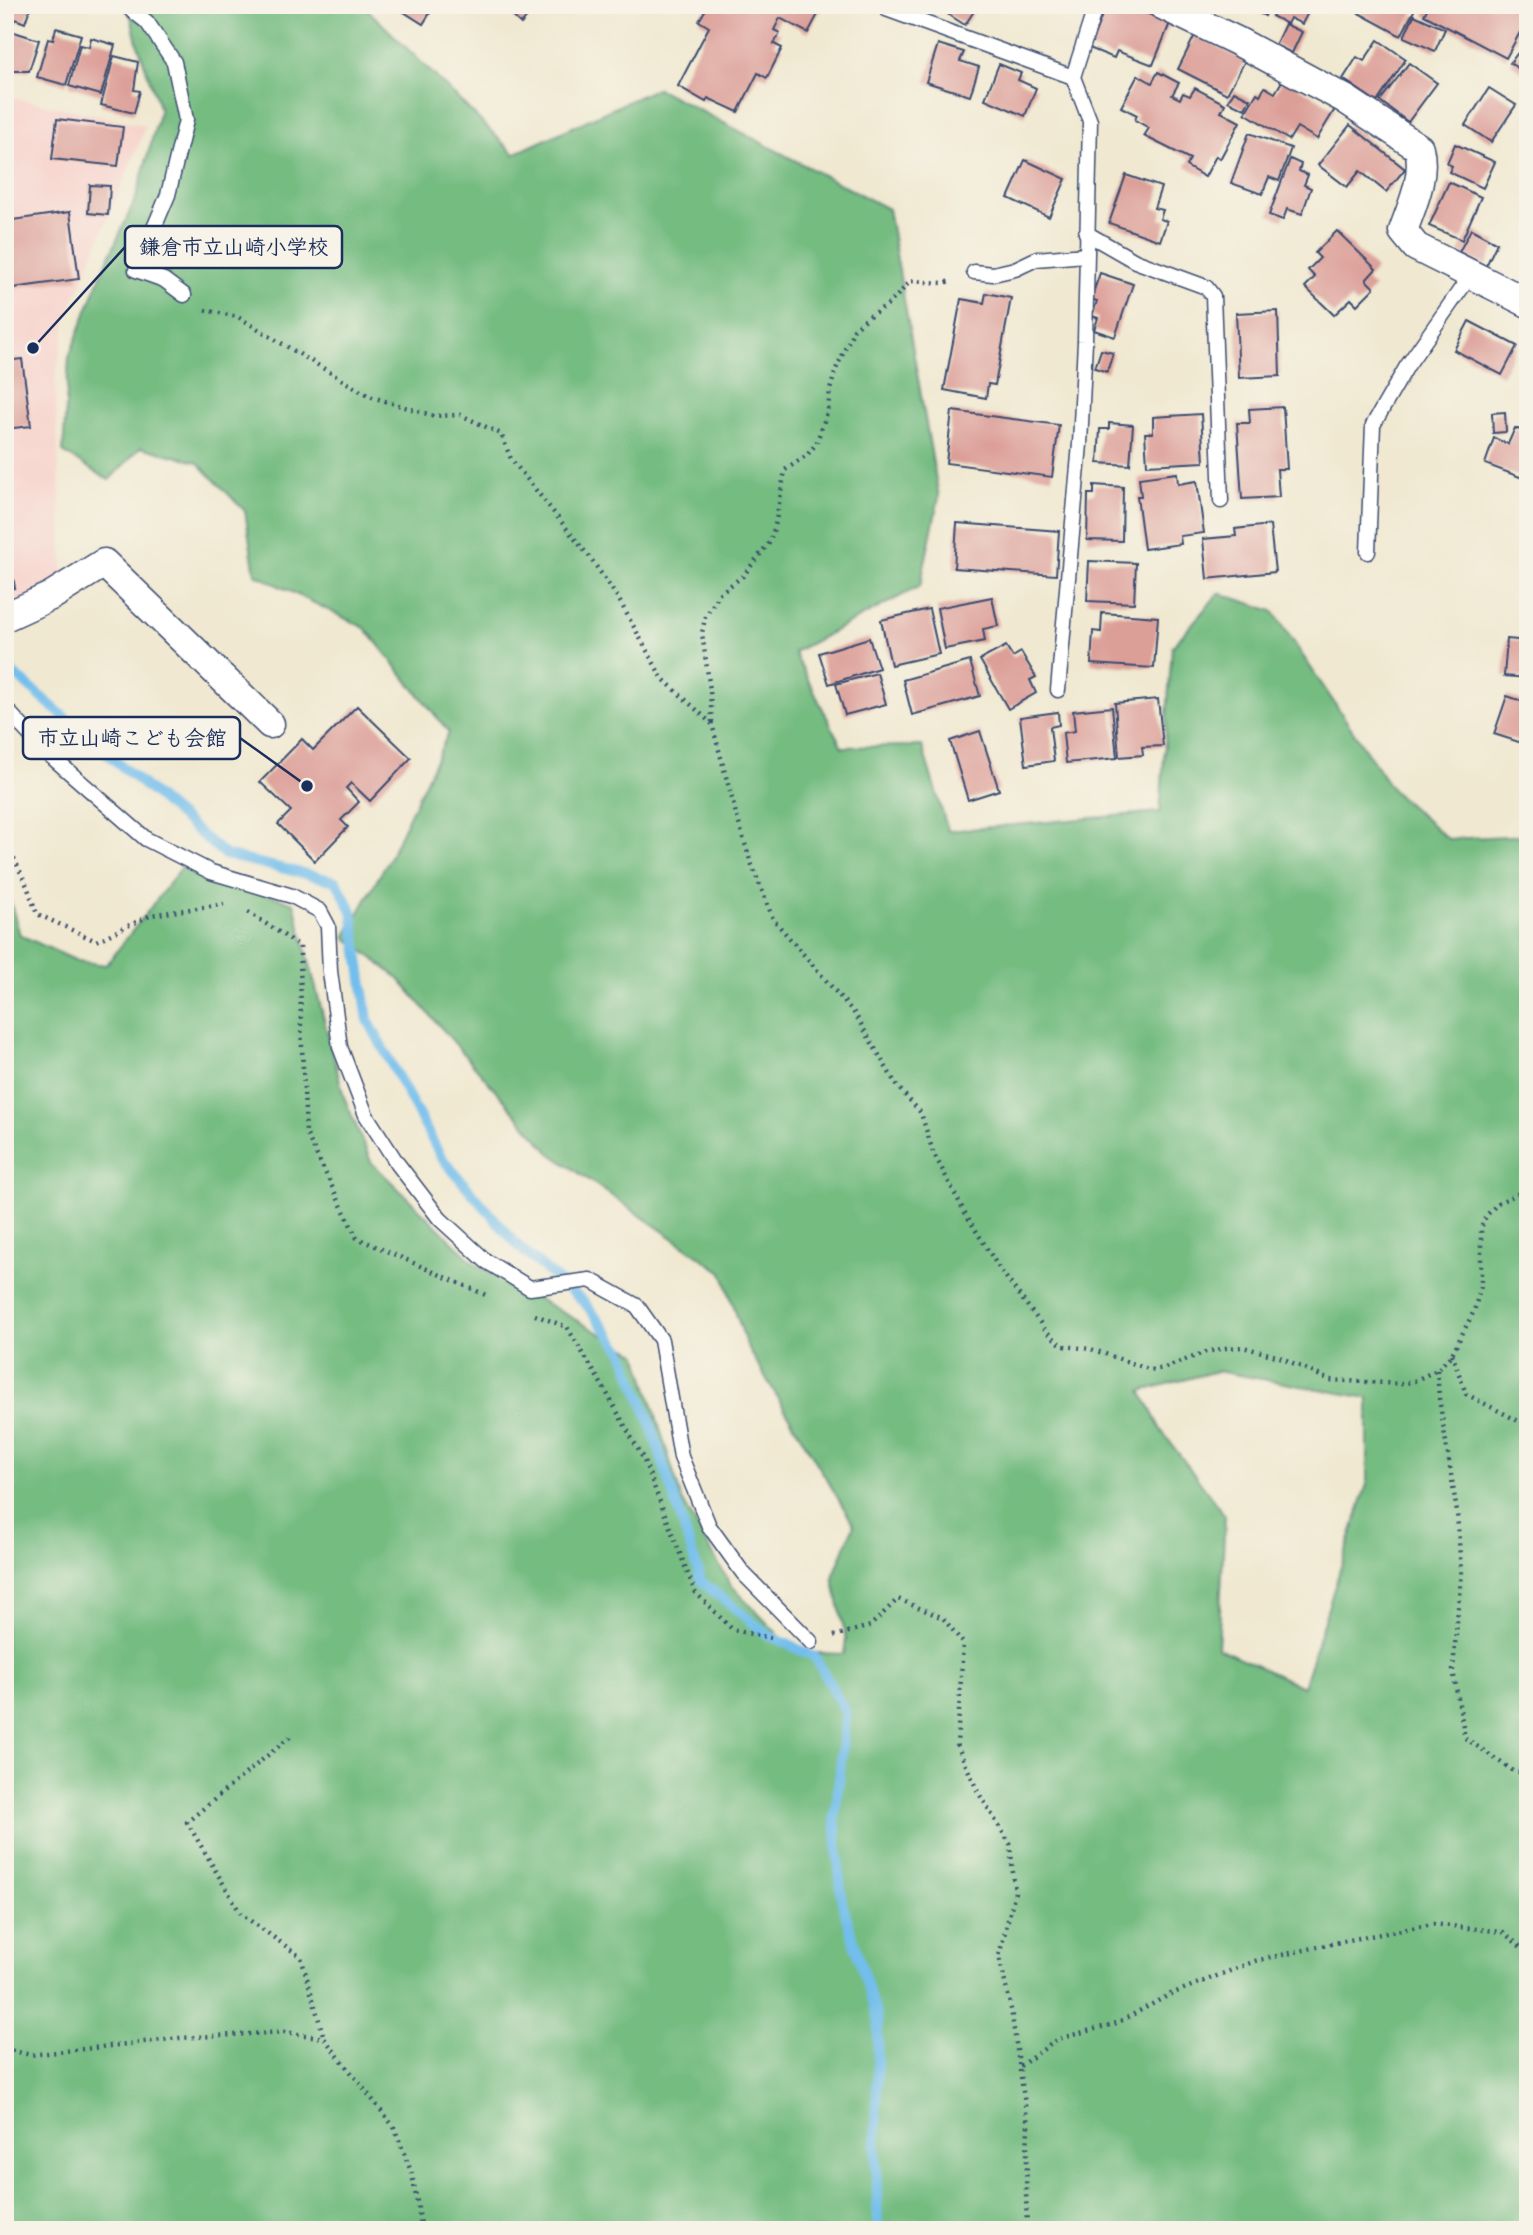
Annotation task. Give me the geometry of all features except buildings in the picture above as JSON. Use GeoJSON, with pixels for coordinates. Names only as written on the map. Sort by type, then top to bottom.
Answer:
{"type":"FeatureCollection","features":[{"type":"Feature","properties":{"kind":"street"},"geometry":{"type":"LineString","coordinates":[[1162,5],[1237,41],[1345,99],[1419,148],[1423,161],[1422,176],[1403,231],[1416,247],[1528,303]]}},
{"type":"Feature","properties":{"kind":"street"},"geometry":{"type":"LineString","coordinates":[[5,617],[51,596],[104,563],[270,724]]}},
{"type":"Feature","properties":{"kind":"lane"},"geometry":{"type":"LineString","coordinates":[[125,5],[147,22],[174,62],[186,120],[168,195],[136,270],[164,280],[184,295]]}},
{"type":"Feature","properties":{"kind":"lane"},"geometry":{"type":"LineString","coordinates":[[1058,690],[1080,444],[1085,341],[1090,121],[1073,77],[1096,5]]}},
{"type":"Feature","properties":{"kind":"lane"},"geometry":{"type":"LineString","coordinates":[[886,9],[1073,77]]}},
{"type":"Feature","properties":{"kind":"lane"},"geometry":{"type":"LineString","coordinates":[[1086,233],[1135,261],[1206,287],[1213,296],[1221,501]]}},
{"type":"Feature","properties":{"kind":"lane"},"geometry":{"type":"LineString","coordinates":[[974,272],[993,274],[1015,269],[1036,259],[1086,255]]}},
{"type":"Feature","properties":{"kind":"lane"},"geometry":{"type":"LineString","coordinates":[[1368,552],[1373,425],[1407,366],[1470,276]]}},
{"type":"Feature","properties":{"kind":"lane"},"geometry":{"type":"LineString","coordinates":[[5,708],[45,751],[146,839],[211,872],[292,897],[320,911],[328,926],[330,971],[340,1047],[366,1115],[397,1163],[440,1219],[486,1261],[530,1288],[590,1280],[637,1306],[661,1340],[681,1457],[709,1526],[743,1573],[811,1642]]}},
{"type":"Feature","properties":{"kind":"path"},"geometry":{"type":"LineString","coordinates":[[974,272],[943,283],[911,281],[890,303],[854,330],[836,369],[828,411],[816,444],[807,455],[785,470],[775,526],[769,543],[743,576],[720,593],[705,618],[702,633],[712,724],[750,860],[773,919],[855,1014],[897,1086],[921,1113],[933,1152],[964,1211],[999,1268],[1047,1332],[1063,1346],[1091,1349],[1151,1370],[1165,1368],[1206,1352],[1244,1347],[1280,1357],[1329,1380],[1402,1384],[1414,1381],[1437,1370],[1452,1354],[1474,1311],[1481,1286],[1481,1228],[1486,1216],[1498,1203],[1528,1189]]}},
{"type":"Feature","properties":{"kind":"path"},"geometry":{"type":"LineString","coordinates":[[184,295],[208,312],[238,317],[369,396],[434,416],[461,415],[501,434],[511,459],[591,559],[618,598],[662,678],[712,724]]}},
{"type":"Feature","properties":{"kind":"path"},"geometry":{"type":"LineString","coordinates":[[5,839],[37,914],[96,941],[151,915],[234,903]]}},
{"type":"Feature","properties":{"kind":"path"},"geometry":{"type":"LineString","coordinates":[[245,910],[300,946],[306,1133],[357,1238],[493,1298]]}},
{"type":"Feature","properties":{"kind":"path"},"geometry":{"type":"LineString","coordinates":[[530,1312],[567,1327],[643,1458],[695,1592],[733,1630],[792,1643],[811,1642],[870,1626],[898,1599],[943,1618],[963,1643],[957,1745],[978,1792],[1010,1844],[1015,1892],[999,1956],[1028,2125],[1027,2230]]}},
{"type":"Feature","properties":{"kind":"path"},"geometry":{"type":"LineString","coordinates":[[1452,1354],[1466,1394],[1528,1426]]}},
{"type":"Feature","properties":{"kind":"path"},"geometry":{"type":"LineString","coordinates":[[1437,1370],[1438,1398],[1457,1512],[1460,1560],[1453,1670],[1465,1738],[1515,1772],[1528,1772]]}},
{"type":"Feature","properties":{"kind":"path"},"geometry":{"type":"LineString","coordinates":[[290,1737],[187,1822],[241,1914],[301,1958],[324,2038],[394,2127],[412,2174],[422,2230]]}},
{"type":"Feature","properties":{"kind":"path"},"geometry":{"type":"LineString","coordinates":[[1020,2066],[1058,2039],[1117,2023],[1171,1994],[1243,1966],[1349,1940],[1433,1924],[1503,1932],[1528,1953]]}},
{"type":"Feature","properties":{"kind":"path"},"geometry":{"type":"LineString","coordinates":[[5,2049],[31,2055],[180,2038],[285,2032],[324,2038]]}},
{"type":"Feature","properties":{"kind":"shaded area"},"geometry":{"type":"Polygon","coordinates":[[[5,96],[146,126],[67,317],[55,380],[63,577],[5,609],[5,96]]]}},
{"type":"Feature","properties":{"kind":"green space"},"geometry":{"type":"Polygon","coordinates":[[[128,5],[370,5],[369,11],[514,154],[657,88],[888,209],[939,497],[920,586],[794,652],[842,747],[922,746],[948,831],[1160,812],[1172,647],[1219,593],[1273,611],[1393,791],[1448,839],[1528,835],[1528,2230],[5,2230],[5,883],[20,935],[77,961],[106,965],[182,867],[294,903],[344,1097],[371,1162],[474,1263],[637,1354],[682,1500],[730,1584],[795,1652],[844,1654],[846,1639],[833,1577],[854,1525],[747,1346],[722,1272],[550,1153],[398,978],[345,937],[389,859],[449,732],[365,628],[255,574],[245,511],[197,462],[141,447],[109,480],[63,452],[69,357],[101,275],[136,198],[160,110],[137,42],[128,5]],[[1217,1371],[1141,1391],[1161,1430],[1225,1516],[1218,1648],[1303,1687],[1368,1481],[1368,1398],[1217,1371]]]}},
{"type":"Feature","properties":{"kind":"waterway"},"geometry":{"type":"LineString","coordinates":[[5,666],[225,855],[336,881],[352,911],[368,1020],[441,1157],[520,1248],[584,1302],[623,1352],[650,1422],[701,1581],[768,1635],[815,1657],[846,1713],[835,1818],[842,1903],[878,2021],[878,2230]]}},
{"type":"Feature","properties":{"kind":"place","name":"鎌倉市立山崎小学校"},"geometry":{"type":"Point","coordinates":[33,348]}},
{"type":"Feature","properties":{"kind":"place","name":"市立山崎こども会館"},"geometry":{"type":"Point","coordinates":[307,786]}}]}
